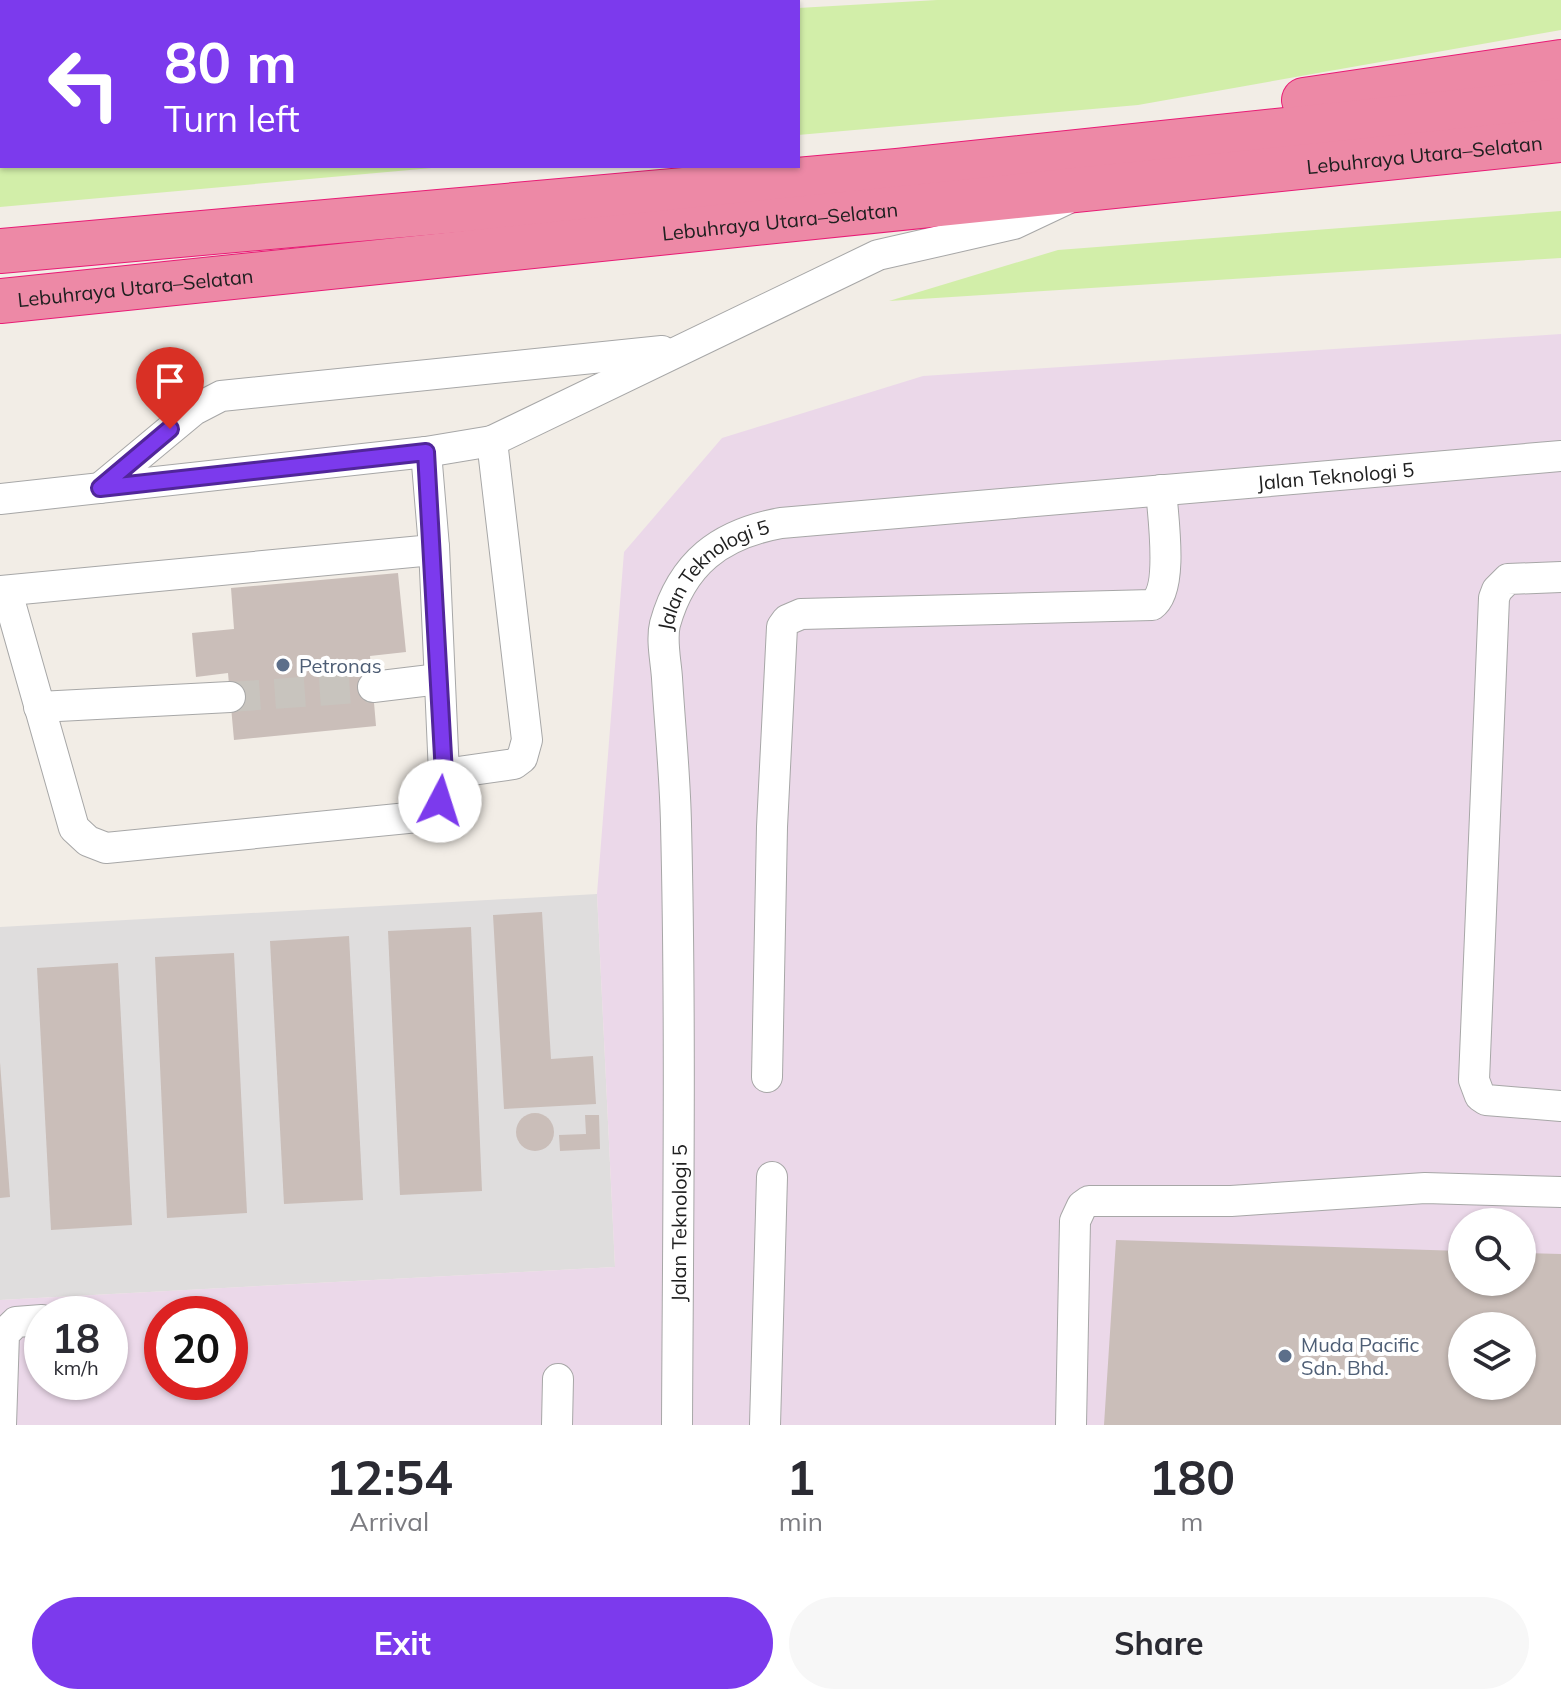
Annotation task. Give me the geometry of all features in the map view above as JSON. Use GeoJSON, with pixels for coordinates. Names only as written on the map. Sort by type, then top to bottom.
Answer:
{"type":"FeatureCollection","features":[{"type":"Feature","properties":{"kind":"highway"},"geometry":{"type":"LineString","coordinates":[[897,171],[1041,134],[1238,110],[1561,62]]}},
{"type":"Feature","properties":{"kind":"highway","name":"Lebuhraya Utara–Selatan"},"geometry":{"type":"LineString","coordinates":[[0,251],[897,171],[1561,101]]}},
{"type":"Feature","properties":{"kind":"highway","name":"Lebuhraya Utara–Selatan"},"geometry":{"type":"LineString","coordinates":[[0,301],[1561,140]]}},
{"type":"Feature","properties":{"kind":"street"},"geometry":{"type":"LineString","coordinates":[[0,499],[426,452],[492,441],[878,255],[1014,224],[1088,189]]}},
{"type":"Feature","properties":{"kind":"street"},"geometry":{"type":"LineString","coordinates":[[100,488],[194,410],[221,396],[680,349]]}},
{"type":"Feature","properties":{"kind":"street"},"geometry":{"type":"LineString","coordinates":[[444,774],[514,764],[522,758],[527,740],[492,441]]}},
{"type":"Feature","properties":{"kind":"street"},"geometry":{"type":"LineString","coordinates":[[426,452],[434,547],[444,774],[440,801],[428,816],[106,848],[88,841],[74,828],[4,592],[422,551],[434,547]]}},
{"type":"Feature","properties":{"kind":"street","name":"Jalan Teknologi 5"},"geometry":{"type":"LineString","coordinates":[[677,1425],[679,952],[676,817],[664,628],[674,597],[691,568],[716,547],[748,529],[781,523],[1561,456]]}},
{"type":"Feature","properties":{"kind":"street"},"geometry":{"type":"LineString","coordinates":[[767,1077],[772,827],[782,627],[787,620],[801,614],[1152,605],[1159,601],[1165,585],[1161,490]]}},
{"type":"Feature","properties":{"kind":"street"},"geometry":{"type":"LineString","coordinates":[[1561,577],[1508,579],[1494,598],[1474,1080],[1480,1096],[1486,1100],[1561,1106]]}},
{"type":"Feature","properties":{"kind":"street"},"geometry":{"type":"LineString","coordinates":[[373,687],[439,679]]}},
{"type":"Feature","properties":{"kind":"street"},"geometry":{"type":"LineString","coordinates":[[39,707],[230,697]]}},
{"type":"Feature","properties":{"kind":"street"},"geometry":{"type":"LineString","coordinates":[[765,1425],[772,1177]]}},
{"type":"Feature","properties":{"kind":"street"},"geometry":{"type":"LineString","coordinates":[[1071,1425],[1075,1221],[1082,1206],[1089,1201],[1231,1201],[1425,1188],[1561,1192]]}},
{"type":"Feature","properties":{"kind":"street"},"geometry":{"type":"LineString","coordinates":[[1,1425],[4,1334],[16,1322],[24,1321]]}},
{"type":"Feature","properties":{"kind":"street"},"geometry":{"type":"LineString","coordinates":[[557,1425],[558,1379]]}},
{"type":"Feature","properties":{"kind":"shaded area"},"geometry":{"type":"Polygon","coordinates":[[[1561,334],[1561,1425],[0,1425],[0,1300],[24,1299],[24,1400],[128,1400],[128,1296],[75,1296],[615,1267],[597,894],[624,552],[722,438],[923,376],[1561,334]]]}},
{"type":"Feature","properties":{"kind":"shaded area"},"geometry":{"type":"Polygon","coordinates":[[[597,894],[615,1267],[75,1296],[24,1296],[24,1299],[0,1300],[0,927],[597,894]]]}},
{"type":"Feature","properties":{"kind":"green space"},"geometry":{"type":"Polygon","coordinates":[[[937,0],[1561,0],[1561,30],[1138,105],[800,135],[800,8],[937,0]]]}},
{"type":"Feature","properties":{"kind":"green space"},"geometry":{"type":"Polygon","coordinates":[[[0,168],[432,168],[0,207],[0,168]]]}},
{"type":"Feature","properties":{"kind":"green space"},"geometry":{"type":"Polygon","coordinates":[[[1561,211],[1561,258],[889,301],[1058,250],[1561,211]]]}},
{"type":"Feature","properties":{"kind":"building","name":"Petronas"},"geometry":{"type":"Polygon","coordinates":[[[398,573],[406,652],[370,656],[376,726],[234,740],[228,673],[196,677],[192,633],[234,629],[231,588],[398,573]]]}},
{"type":"Feature","properties":{"kind":"building"},"geometry":{"type":"Polygon","coordinates":[[[542,912],[551,1059],[593,1056],[596,1104],[504,1109],[493,915],[542,912]]]}},
{"type":"Feature","properties":{"kind":"building"},"geometry":{"type":"Polygon","coordinates":[[[471,927],[482,1191],[400,1195],[388,931],[471,927]]]}},
{"type":"Feature","properties":{"kind":"building"},"geometry":{"type":"Polygon","coordinates":[[[349,936],[363,1200],[284,1204],[270,941],[349,936]]]}},
{"type":"Feature","properties":{"kind":"building"},"geometry":{"type":"Polygon","coordinates":[[[234,953],[247,1213],[167,1218],[155,957],[234,953]]]}},
{"type":"Feature","properties":{"kind":"building"},"geometry":{"type":"Polygon","coordinates":[[[118,963],[132,1225],[51,1230],[37,968],[118,963]]]}},
{"type":"Feature","properties":{"kind":"building"},"geometry":{"type":"Polygon","coordinates":[[[0,1062],[10,1197],[0,1198],[0,1062]]]}},
{"type":"Feature","properties":{"kind":"building"},"geometry":{"type":"Polygon","coordinates":[[[535,1113],[548,1119],[554,1132],[548,1145],[535,1151],[522,1145],[516,1132],[522,1119],[535,1113]]]}},
{"type":"Feature","properties":{"kind":"building"},"geometry":{"type":"Polygon","coordinates":[[[585,1115],[599,1115],[600,1149],[560,1151],[559,1135],[586,1134],[585,1115]]]}},
{"type":"Feature","properties":{"kind":"building","name":"Muda Pacific Sdn. Bhd."},"geometry":{"type":"Polygon","coordinates":[[[1116,1240],[1448,1251],[1448,1296],[1536,1296],[1536,1253],[1561,1254],[1561,1425],[1104,1425],[1116,1240]]]}},
{"type":"Feature","properties":{"kind":"tunnel"},"geometry":{"type":"LineString","coordinates":[[230,697],[373,687]]}},
{"type":"Feature","properties":{"kind":"place","name":"Petronas"},"geometry":{"type":"Point","coordinates":[283,665]}},
{"type":"Feature","properties":{"kind":"place","name":"Muda Pacific Sdn. Bhd."},"geometry":{"type":"Point","coordinates":[1285,1356]}},
{"type":"Feature","properties":{"kind":"route"},"geometry":{"type":"LineString","coordinates":[[170,429],[100,488],[426,452],[434,547],[444,774],[440,801]]}}]}
